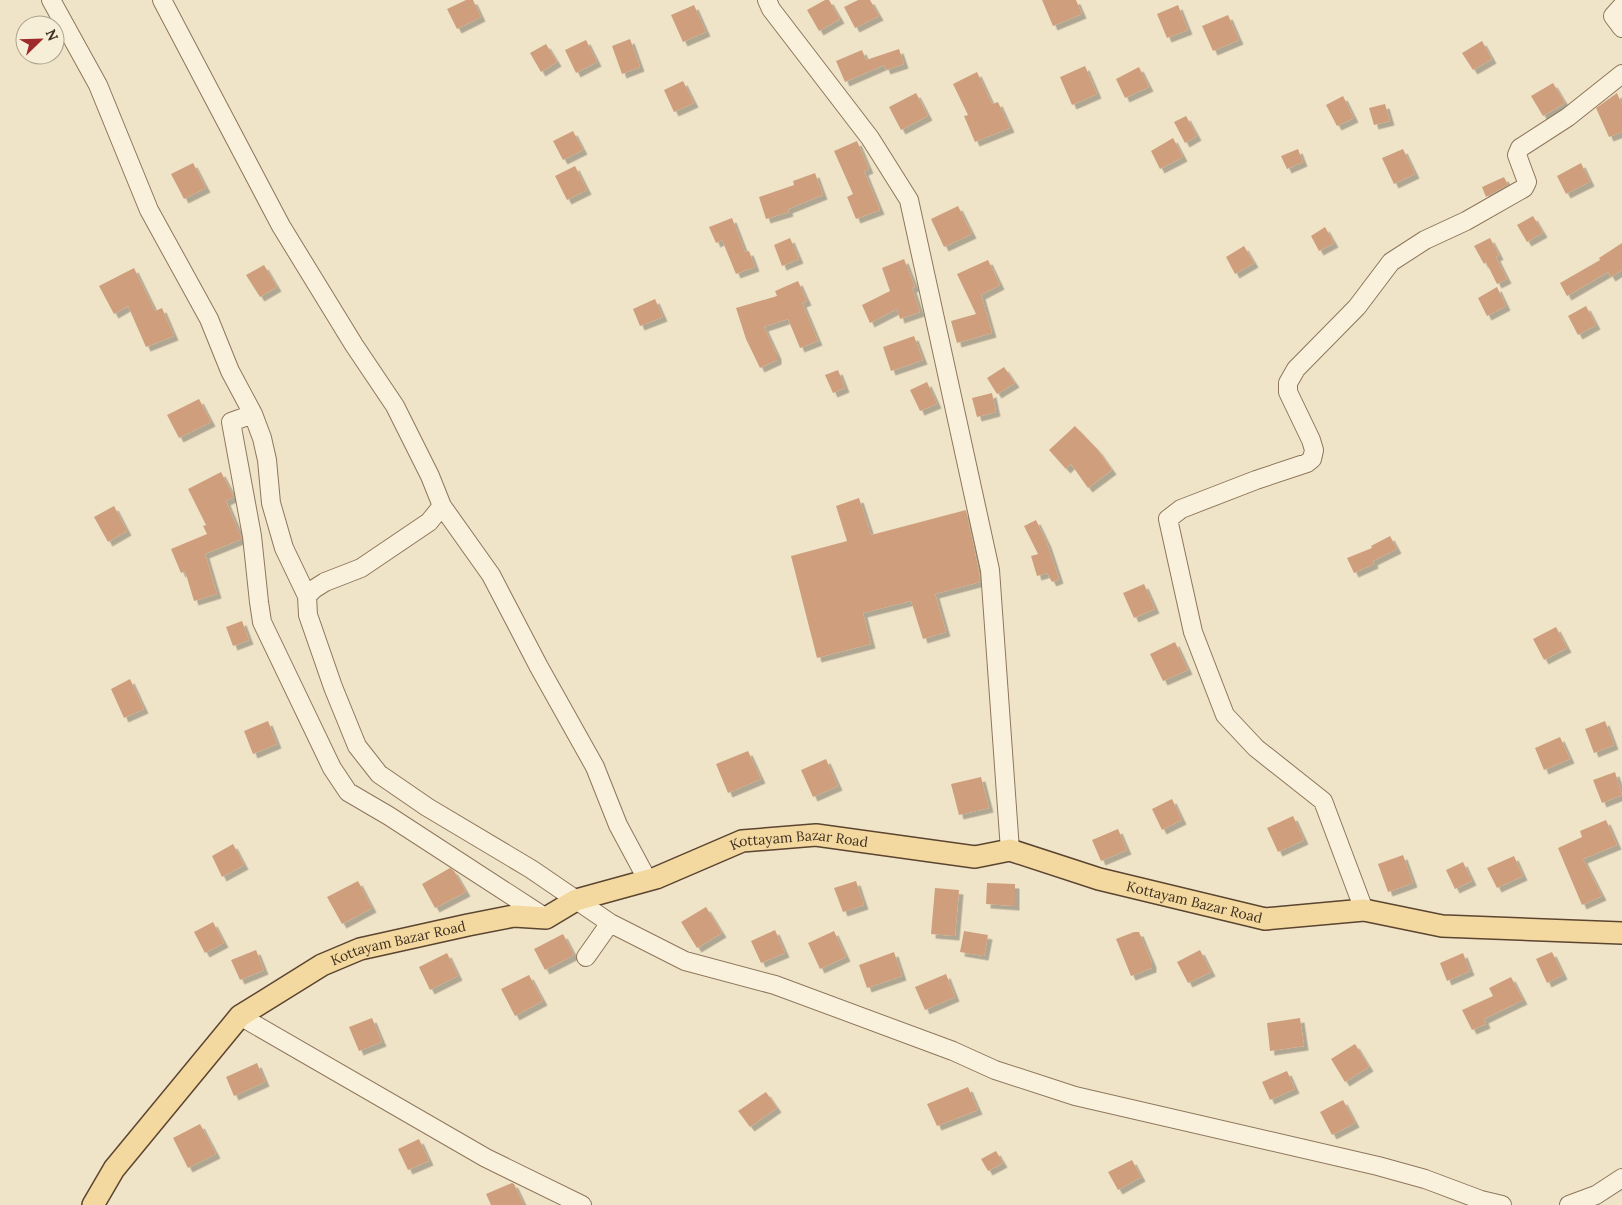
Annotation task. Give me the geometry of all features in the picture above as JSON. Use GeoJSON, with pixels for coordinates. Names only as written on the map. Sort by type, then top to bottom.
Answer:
{"type":"FeatureCollection","features":[{"type":"Feature","properties":{"kind":"main road","name":"Kottayam Bazar Road"},"geometry":{"type":"LineString","coordinates":[[94,1205],[114,1169],[240,1016],[322,965],[360,949],[514,916],[546,918],[574,901],[648,880],[742,841],[816,835],[975,857],[1010,850],[1099,879],[1265,918],[1364,910],[1442,926],[1622,933]]}},
{"type":"Feature","properties":{"kind":"street"},"geometry":{"type":"LineString","coordinates":[[51,0],[98,85],[149,210],[209,318],[230,371],[253,414],[262,438],[267,460],[271,503],[279,534],[307,596],[308,615],[333,687],[357,746],[379,774],[427,807],[532,869],[574,901],[685,961],[775,985],[953,1051],[996,1070],[1075,1096],[1378,1166],[1425,1179],[1481,1200],[1502,1205]]}},
{"type":"Feature","properties":{"kind":"street"},"geometry":{"type":"LineString","coordinates":[[162,0],[281,226],[354,345],[395,406],[430,476],[442,506],[491,575],[539,668],[595,767],[618,825],[648,880]]}},
{"type":"Feature","properties":{"kind":"street"},"geometry":{"type":"LineString","coordinates":[[767,0],[870,138],[909,200],[990,570],[1010,850]]}},
{"type":"Feature","properties":{"kind":"street"},"geometry":{"type":"LineString","coordinates":[[1622,6],[1613,16],[1622,28]]}},
{"type":"Feature","properties":{"kind":"street"},"geometry":{"type":"LineString","coordinates":[[1364,910],[1323,802],[1256,748],[1225,715],[1193,632],[1168,519],[1182,509],[1288,468],[1307,463],[1312,459],[1314,450],[1311,440],[1288,392],[1288,383],[1296,369],[1357,307],[1391,262],[1425,240],[1466,221],[1524,188],[1527,182],[1518,155],[1520,148],[1568,117],[1622,74]]}},
{"type":"Feature","properties":{"kind":"street"},"geometry":{"type":"LineString","coordinates":[[253,414],[231,422],[252,536],[262,622],[335,772],[348,792],[389,816],[546,918]]}},
{"type":"Feature","properties":{"kind":"street"},"geometry":{"type":"LineString","coordinates":[[307,596],[325,582],[361,568],[429,522],[442,506]]}},
{"type":"Feature","properties":{"kind":"street"},"geometry":{"type":"LineString","coordinates":[[586,957],[610,922]]}},
{"type":"Feature","properties":{"kind":"street"},"geometry":{"type":"LineString","coordinates":[[240,1016],[486,1158],[582,1205]]}},
{"type":"Feature","properties":{"kind":"street"},"geometry":{"type":"LineString","coordinates":[[1569,1205],[1596,1195],[1622,1178]]}},
{"type":"Feature","properties":{"kind":"building"},"geometry":{"type":"Polygon","coordinates":[[[466,0],[473,0],[481,17],[457,29],[447,9],[466,0]]]}},
{"type":"Feature","properties":{"kind":"building"},"geometry":{"type":"Polygon","coordinates":[[[825,0],[829,0],[840,19],[819,31],[807,10],[825,0]]]}},
{"type":"Feature","properties":{"kind":"building"},"geometry":{"type":"Polygon","coordinates":[[[858,0],[870,0],[879,16],[855,28],[844,7],[858,0]]]}},
{"type":"Feature","properties":{"kind":"building"},"geometry":{"type":"Polygon","coordinates":[[[1042,0],[1076,0],[1082,14],[1053,26],[1042,0]]]}},
{"type":"Feature","properties":{"kind":"building"},"geometry":{"type":"Polygon","coordinates":[[[694,5],[706,32],[683,42],[671,15],[694,5]]]}},
{"type":"Feature","properties":{"kind":"building"},"geometry":{"type":"Polygon","coordinates":[[[1178,5],[1188,30],[1167,38],[1157,14],[1178,5]]]}},
{"type":"Feature","properties":{"kind":"building"},"geometry":{"type":"Polygon","coordinates":[[[1228,15],[1239,40],[1213,51],[1202,26],[1228,15]]]}},
{"type":"Feature","properties":{"kind":"building"},"geometry":{"type":"Polygon","coordinates":[[[630,39],[640,67],[622,74],[612,46],[630,39]]]}},
{"type":"Feature","properties":{"kind":"building"},"geometry":{"type":"Polygon","coordinates":[[[586,40],[597,62],[576,73],[565,50],[586,40]]]}},
{"type":"Feature","properties":{"kind":"building"},"geometry":{"type":"Polygon","coordinates":[[[1482,41],[1492,59],[1473,70],[1462,53],[1482,41]]]}},
{"type":"Feature","properties":{"kind":"building"},"geometry":{"type":"Polygon","coordinates":[[[546,44],[557,62],[541,72],[530,53],[546,44]]]}},
{"type":"Feature","properties":{"kind":"building"},"geometry":{"type":"Polygon","coordinates":[[[899,49],[904,64],[886,70],[884,65],[845,82],[836,61],[862,50],[866,60],[899,49]]]}},
{"type":"Feature","properties":{"kind":"building"},"geometry":{"type":"Polygon","coordinates":[[[1085,66],[1097,94],[1072,105],[1060,77],[1085,66]]]}},
{"type":"Feature","properties":{"kind":"building"},"geometry":{"type":"Polygon","coordinates":[[[1139,67],[1149,87],[1125,98],[1116,79],[1139,67]]]}},
{"type":"Feature","properties":{"kind":"building"},"geometry":{"type":"Polygon","coordinates":[[[977,72],[992,104],[998,102],[1010,128],[975,142],[964,116],[968,115],[953,84],[977,72]]]}},
{"type":"Feature","properties":{"kind":"building"},"geometry":{"type":"Polygon","coordinates":[[[683,81],[694,103],[674,112],[664,90],[683,81]]]}},
{"type":"Feature","properties":{"kind":"building"},"geometry":{"type":"Polygon","coordinates":[[[1553,83],[1565,103],[1543,116],[1531,96],[1553,83]]]}},
{"type":"Feature","properties":{"kind":"building"},"geometry":{"type":"Polygon","coordinates":[[[916,93],[928,116],[901,130],[889,107],[916,93]]]}},
{"type":"Feature","properties":{"kind":"building"},"geometry":{"type":"Polygon","coordinates":[[[1617,93],[1622,105],[1622,132],[1609,137],[1596,108],[1617,93]]]}},
{"type":"Feature","properties":{"kind":"building"},"geometry":{"type":"Polygon","coordinates":[[[1343,96],[1354,118],[1337,126],[1326,105],[1343,96]]]}},
{"type":"Feature","properties":{"kind":"building"},"geometry":{"type":"Polygon","coordinates":[[[1385,104],[1390,121],[1374,125],[1369,108],[1385,104]]]}},
{"type":"Feature","properties":{"kind":"building"},"geometry":{"type":"Polygon","coordinates":[[[1186,116],[1197,136],[1185,143],[1174,122],[1186,116]]]}},
{"type":"Feature","properties":{"kind":"building"},"geometry":{"type":"Polygon","coordinates":[[[573,131],[583,150],[563,160],[553,141],[573,131]]]}},
{"type":"Feature","properties":{"kind":"building"},"geometry":{"type":"Polygon","coordinates":[[[1173,138],[1183,157],[1160,169],[1151,151],[1173,138]]]}},
{"type":"Feature","properties":{"kind":"building"},"geometry":{"type":"Polygon","coordinates":[[[857,141],[869,169],[864,171],[880,210],[856,219],[847,197],[853,194],[834,151],[857,141]]]}},
{"type":"Feature","properties":{"kind":"building"},"geometry":{"type":"Polygon","coordinates":[[[1298,149],[1303,162],[1287,169],[1281,156],[1298,149]]]}},
{"type":"Feature","properties":{"kind":"building"},"geometry":{"type":"Polygon","coordinates":[[[1403,149],[1415,174],[1394,184],[1382,158],[1403,149]]]}},
{"type":"Feature","properties":{"kind":"building"},"geometry":{"type":"Polygon","coordinates":[[[193,163],[206,188],[184,199],[171,174],[193,163]]]}},
{"type":"Feature","properties":{"kind":"building"},"geometry":{"type":"Polygon","coordinates":[[[1581,163],[1590,182],[1566,194],[1557,176],[1581,163]]]}},
{"type":"Feature","properties":{"kind":"building"},"geometry":{"type":"Polygon","coordinates":[[[575,166],[587,190],[567,200],[555,176],[575,166]]]}},
{"type":"Feature","properties":{"kind":"building"},"geometry":{"type":"Polygon","coordinates":[[[815,173],[823,195],[788,209],[789,212],[766,219],[759,197],[794,185],[793,181],[815,173]]]}},
{"type":"Feature","properties":{"kind":"building"},"geometry":{"type":"Polygon","coordinates":[[[1504,177],[1508,185],[1486,197],[1482,187],[1504,177]]]}},
{"type":"Feature","properties":{"kind":"building"},"geometry":{"type":"Polygon","coordinates":[[[958,206],[972,234],[944,247],[931,219],[958,206]]]}},
{"type":"Feature","properties":{"kind":"building"},"geometry":{"type":"Polygon","coordinates":[[[1533,216],[1543,233],[1527,242],[1517,225],[1533,216]]]}},
{"type":"Feature","properties":{"kind":"building"},"geometry":{"type":"Polygon","coordinates":[[[732,218],[745,252],[749,251],[755,267],[736,274],[722,240],[716,243],[709,227],[732,218]]]}},
{"type":"Feature","properties":{"kind":"building"},"geometry":{"type":"Polygon","coordinates":[[[1325,227],[1334,243],[1319,251],[1311,236],[1325,227]]]}},
{"type":"Feature","properties":{"kind":"building"},"geometry":{"type":"Polygon","coordinates":[[[790,238],[799,259],[782,266],[774,245],[790,238]]]}},
{"type":"Feature","properties":{"kind":"building"},"geometry":{"type":"Polygon","coordinates":[[[1490,238],[1499,255],[1496,257],[1507,279],[1497,284],[1486,262],[1484,264],[1474,246],[1490,238]]]}},
{"type":"Feature","properties":{"kind":"building"},"geometry":{"type":"Polygon","coordinates":[[[1622,243],[1622,270],[1611,277],[1608,272],[1567,296],[1560,283],[1600,260],[1599,258],[1622,243]]]}},
{"type":"Feature","properties":{"kind":"building"},"geometry":{"type":"Polygon","coordinates":[[[1244,246],[1254,263],[1235,274],[1226,257],[1244,246]]]}},
{"type":"Feature","properties":{"kind":"building"},"geometry":{"type":"Polygon","coordinates":[[[904,259],[915,287],[912,288],[920,312],[900,319],[897,309],[870,323],[862,305],[890,291],[882,268],[904,259]]]}},
{"type":"Feature","properties":{"kind":"building"},"geometry":{"type":"Polygon","coordinates":[[[988,260],[1000,285],[981,295],[992,333],[957,343],[951,321],[976,314],[957,274],[988,260]]]}},
{"type":"Feature","properties":{"kind":"building"},"geometry":{"type":"Polygon","coordinates":[[[264,265],[277,287],[260,297],[246,275],[264,265]]]}},
{"type":"Feature","properties":{"kind":"building"},"geometry":{"type":"Polygon","coordinates":[[[134,268],[155,311],[162,308],[174,336],[146,347],[128,306],[114,314],[99,286],[134,268]]]}},
{"type":"Feature","properties":{"kind":"building"},"geometry":{"type":"Polygon","coordinates":[[[798,281],[807,301],[802,303],[818,341],[800,348],[788,319],[764,327],[777,355],[777,360],[760,368],[746,339],[736,308],[777,296],[775,291],[798,281]]]}},
{"type":"Feature","properties":{"kind":"building"},"geometry":{"type":"Polygon","coordinates":[[[1497,287],[1506,306],[1487,316],[1478,298],[1497,287]]]}},
{"type":"Feature","properties":{"kind":"building"},"geometry":{"type":"Polygon","coordinates":[[[655,299],[663,317],[640,326],[633,309],[655,299]]]}},
{"type":"Feature","properties":{"kind":"building"},"geometry":{"type":"Polygon","coordinates":[[[1586,306],[1596,325],[1578,335],[1568,316],[1586,306]]]}},
{"type":"Feature","properties":{"kind":"building"},"geometry":{"type":"Polygon","coordinates":[[[914,336],[923,360],[891,371],[883,347],[914,336]]]}},
{"type":"Feature","properties":{"kind":"building"},"geometry":{"type":"Polygon","coordinates":[[[1004,367],[1015,383],[997,394],[987,378],[1004,367]]]}},
{"type":"Feature","properties":{"kind":"building"},"geometry":{"type":"Polygon","coordinates":[[[838,370],[845,388],[833,393],[825,375],[838,370]]]}},
{"type":"Feature","properties":{"kind":"building"},"geometry":{"type":"Polygon","coordinates":[[[927,382],[937,404],[920,411],[910,390],[927,382]]]}},
{"type":"Feature","properties":{"kind":"building"},"geometry":{"type":"Polygon","coordinates":[[[992,393],[996,412],[977,417],[972,398],[992,393]]]}},
{"type":"Feature","properties":{"kind":"building"},"geometry":{"type":"Polygon","coordinates":[[[199,399],[211,422],[179,438],[167,415],[199,399]]]}},
{"type":"Feature","properties":{"kind":"building"},"geometry":{"type":"Polygon","coordinates":[[[1075,426],[1098,450],[1112,470],[1088,488],[1071,464],[1066,469],[1049,450],[1075,426]]]}},
{"type":"Feature","properties":{"kind":"building"},"geometry":{"type":"Polygon","coordinates":[[[221,472],[234,497],[226,501],[242,539],[205,554],[217,594],[194,601],[185,571],[181,573],[171,549],[207,534],[203,526],[206,525],[188,489],[221,472]]]}},
{"type":"Feature","properties":{"kind":"building"},"geometry":{"type":"Polygon","coordinates":[[[859,498],[871,535],[966,510],[980,582],[935,594],[946,632],[923,639],[911,601],[863,613],[871,644],[817,658],[791,556],[847,541],[836,506],[859,498]]]}},
{"type":"Feature","properties":{"kind":"building"},"geometry":{"type":"Polygon","coordinates":[[[114,506],[127,531],[108,542],[94,517],[114,506]]]}},
{"type":"Feature","properties":{"kind":"building"},"geometry":{"type":"Polygon","coordinates":[[[1036,520],[1047,543],[1059,579],[1052,582],[1047,573],[1037,576],[1031,556],[1038,554],[1024,526],[1036,520]]]}},
{"type":"Feature","properties":{"kind":"building"},"geometry":{"type":"Polygon","coordinates":[[[1390,536],[1397,549],[1373,561],[1374,564],[1354,573],[1347,558],[1372,548],[1371,546],[1390,536]]]}},
{"type":"Feature","properties":{"kind":"building"},"geometry":{"type":"Polygon","coordinates":[[[1144,584],[1155,609],[1134,618],[1123,593],[1144,584]]]}},
{"type":"Feature","properties":{"kind":"building"},"geometry":{"type":"Polygon","coordinates":[[[242,621],[249,640],[233,646],[226,627],[242,621]]]}},
{"type":"Feature","properties":{"kind":"building"},"geometry":{"type":"Polygon","coordinates":[[[1556,627],[1567,648],[1544,660],[1533,639],[1556,627]]]}},
{"type":"Feature","properties":{"kind":"building"},"geometry":{"type":"Polygon","coordinates":[[[1175,642],[1188,670],[1163,681],[1150,654],[1175,642]]]}},
{"type":"Feature","properties":{"kind":"building"},"geometry":{"type":"Polygon","coordinates":[[[130,679],[144,709],[124,718],[111,689],[130,679]]]}},
{"type":"Feature","properties":{"kind":"building"},"geometry":{"type":"Polygon","coordinates":[[[268,721],[277,744],[253,754],[244,731],[268,721]]]}},
{"type":"Feature","properties":{"kind":"building"},"geometry":{"type":"Polygon","coordinates":[[[1605,721],[1614,745],[1594,753],[1585,729],[1605,721]]]}},
{"type":"Feature","properties":{"kind":"building"},"geometry":{"type":"Polygon","coordinates":[[[1560,737],[1570,759],[1544,770],[1535,748],[1560,737]]]}},
{"type":"Feature","properties":{"kind":"building"},"geometry":{"type":"Polygon","coordinates":[[[748,751],[761,779],[728,793],[716,764],[748,751]]]}},
{"type":"Feature","properties":{"kind":"building"},"geometry":{"type":"Polygon","coordinates":[[[826,759],[838,786],[813,797],[801,770],[826,759]]]}},
{"type":"Feature","properties":{"kind":"building"},"geometry":{"type":"Polygon","coordinates":[[[1615,772],[1622,795],[1602,803],[1593,780],[1615,772]]]}},
{"type":"Feature","properties":{"kind":"building"},"geometry":{"type":"Polygon","coordinates":[[[981,777],[989,808],[959,815],[951,784],[981,777]]]}},
{"type":"Feature","properties":{"kind":"building"},"geometry":{"type":"Polygon","coordinates":[[[1172,799],[1182,820],[1162,830],[1152,809],[1172,799]]]}},
{"type":"Feature","properties":{"kind":"building"},"geometry":{"type":"Polygon","coordinates":[[[1293,816],[1304,840],[1278,852],[1267,828],[1293,816]]]}},
{"type":"Feature","properties":{"kind":"building"},"geometry":{"type":"Polygon","coordinates":[[[1606,820],[1617,845],[1583,859],[1602,896],[1582,905],[1558,848],[1582,837],[1580,831],[1606,820]]]}},
{"type":"Feature","properties":{"kind":"building"},"geometry":{"type":"Polygon","coordinates":[[[1118,829],[1127,850],[1101,861],[1092,840],[1118,829]]]}},
{"type":"Feature","properties":{"kind":"building"},"geometry":{"type":"Polygon","coordinates":[[[233,844],[244,865],[222,877],[212,856],[233,844]]]}},
{"type":"Feature","properties":{"kind":"building"},"geometry":{"type":"Polygon","coordinates":[[[1403,855],[1413,883],[1388,892],[1378,864],[1403,855]]]}},
{"type":"Feature","properties":{"kind":"building"},"geometry":{"type":"Polygon","coordinates":[[[1514,856],[1523,876],[1497,888],[1487,868],[1514,856]]]}},
{"type":"Feature","properties":{"kind":"building"},"geometry":{"type":"Polygon","coordinates":[[[1463,862],[1472,881],[1455,889],[1446,870],[1463,862]]]}},
{"type":"Feature","properties":{"kind":"building"},"geometry":{"type":"Polygon","coordinates":[[[450,868],[454,871],[466,892],[435,908],[422,884],[450,868]]]}},
{"type":"Feature","properties":{"kind":"building"},"geometry":{"type":"Polygon","coordinates":[[[358,881],[372,908],[342,924],[327,897],[358,881]]]}},
{"type":"Feature","properties":{"kind":"building"},"geometry":{"type":"Polygon","coordinates":[[[856,881],[864,905],[843,912],[834,888],[856,881]]]}},
{"type":"Feature","properties":{"kind":"building"},"geometry":{"type":"Polygon","coordinates":[[[987,883],[1015,884],[1015,906],[986,904],[987,883]]]}},
{"type":"Feature","properties":{"kind":"building"},"geometry":{"type":"Polygon","coordinates":[[[935,888],[959,890],[955,936],[931,934],[935,888]]]}},
{"type":"Feature","properties":{"kind":"building"},"geometry":{"type":"Polygon","coordinates":[[[706,907],[722,933],[697,948],[681,922],[706,907]]]}},
{"type":"Feature","properties":{"kind":"building"},"geometry":{"type":"Polygon","coordinates":[[[213,922],[224,943],[205,953],[194,932],[213,922]]]}},
{"type":"Feature","properties":{"kind":"building"},"geometry":{"type":"Polygon","coordinates":[[[775,930],[785,953],[761,963],[751,941],[775,930]]]}},
{"type":"Feature","properties":{"kind":"building"},"geometry":{"type":"Polygon","coordinates":[[[834,931],[846,957],[820,969],[808,943],[834,931]]]}},
{"type":"Feature","properties":{"kind":"building"},"geometry":{"type":"Polygon","coordinates":[[[964,931],[988,935],[984,956],[960,952],[964,931]]]}},
{"type":"Feature","properties":{"kind":"building"},"geometry":{"type":"Polygon","coordinates":[[[1139,932],[1152,963],[1152,968],[1131,976],[1116,939],[1139,932]]]}},
{"type":"Feature","properties":{"kind":"building"},"geometry":{"type":"Polygon","coordinates":[[[563,934],[574,955],[545,970],[534,949],[563,934]]]}},
{"type":"Feature","properties":{"kind":"building"},"geometry":{"type":"Polygon","coordinates":[[[256,950],[264,970],[240,980],[231,960],[256,950]]]}},
{"type":"Feature","properties":{"kind":"building"},"geometry":{"type":"Polygon","coordinates":[[[1200,950],[1211,972],[1188,983],[1177,962],[1200,950]]]}},
{"type":"Feature","properties":{"kind":"building"},"geometry":{"type":"Polygon","coordinates":[[[894,952],[902,976],[867,988],[859,965],[894,952]]]}},
{"type":"Feature","properties":{"kind":"building"},"geometry":{"type":"Polygon","coordinates":[[[1552,952],[1563,975],[1547,983],[1536,959],[1552,952]]]}},
{"type":"Feature","properties":{"kind":"building"},"geometry":{"type":"Polygon","coordinates":[[[447,953],[458,976],[430,990],[419,967],[447,953]]]}},
{"type":"Feature","properties":{"kind":"building"},"geometry":{"type":"Polygon","coordinates":[[[1463,953],[1470,971],[1447,981],[1440,963],[1463,953]]]}},
{"type":"Feature","properties":{"kind":"building"},"geometry":{"type":"Polygon","coordinates":[[[946,974],[955,997],[925,1010],[915,987],[946,974]]]}},
{"type":"Feature","properties":{"kind":"building"},"geometry":{"type":"Polygon","coordinates":[[[529,975],[543,1001],[515,1016],[501,989],[529,975]]]}},
{"type":"Feature","properties":{"kind":"building"},"geometry":{"type":"Polygon","coordinates":[[[1511,977],[1523,1000],[1484,1019],[1486,1024],[1472,1030],[1462,1010],[1493,996],[1489,988],[1511,977]]]}},
{"type":"Feature","properties":{"kind":"building"},"geometry":{"type":"Polygon","coordinates":[[[372,1018],[382,1042],[359,1051],[349,1027],[372,1018]]]}},
{"type":"Feature","properties":{"kind":"building"},"geometry":{"type":"Polygon","coordinates":[[[1300,1018],[1304,1046],[1270,1051],[1267,1023],[1300,1018]]]}},
{"type":"Feature","properties":{"kind":"building"},"geometry":{"type":"Polygon","coordinates":[[[1355,1044],[1369,1067],[1345,1082],[1331,1059],[1355,1044]]]}},
{"type":"Feature","properties":{"kind":"building"},"geometry":{"type":"Polygon","coordinates":[[[257,1063],[265,1082],[234,1096],[226,1077],[257,1063]]]}},
{"type":"Feature","properties":{"kind":"building"},"geometry":{"type":"Polygon","coordinates":[[[1287,1071],[1295,1089],[1270,1100],[1262,1082],[1287,1071]]]}},
{"type":"Feature","properties":{"kind":"building"},"geometry":{"type":"Polygon","coordinates":[[[968,1087],[978,1110],[937,1126],[927,1104],[968,1087]]]}},
{"type":"Feature","properties":{"kind":"building"},"geometry":{"type":"Polygon","coordinates":[[[766,1092],[777,1108],[750,1127],[738,1111],[766,1092]]]}},
{"type":"Feature","properties":{"kind":"building"},"geometry":{"type":"Polygon","coordinates":[[[1343,1100],[1355,1123],[1332,1135],[1320,1112],[1343,1100]]]}},
{"type":"Feature","properties":{"kind":"building"},"geometry":{"type":"Polygon","coordinates":[[[200,1124],[216,1154],[188,1168],[173,1138],[200,1124]]]}},
{"type":"Feature","properties":{"kind":"building"},"geometry":{"type":"Polygon","coordinates":[[[419,1139],[429,1161],[408,1170],[398,1149],[419,1139]]]}},
{"type":"Feature","properties":{"kind":"building"},"geometry":{"type":"Polygon","coordinates":[[[996,1151],[1003,1163],[988,1171],[981,1159],[996,1151]]]}},
{"type":"Feature","properties":{"kind":"building"},"geometry":{"type":"Polygon","coordinates":[[[1132,1160],[1141,1177],[1118,1190],[1108,1172],[1132,1160]]]}},
{"type":"Feature","properties":{"kind":"building"},"geometry":{"type":"Polygon","coordinates":[[[512,1183],[524,1205],[491,1205],[486,1194],[512,1183]]]}}]}
